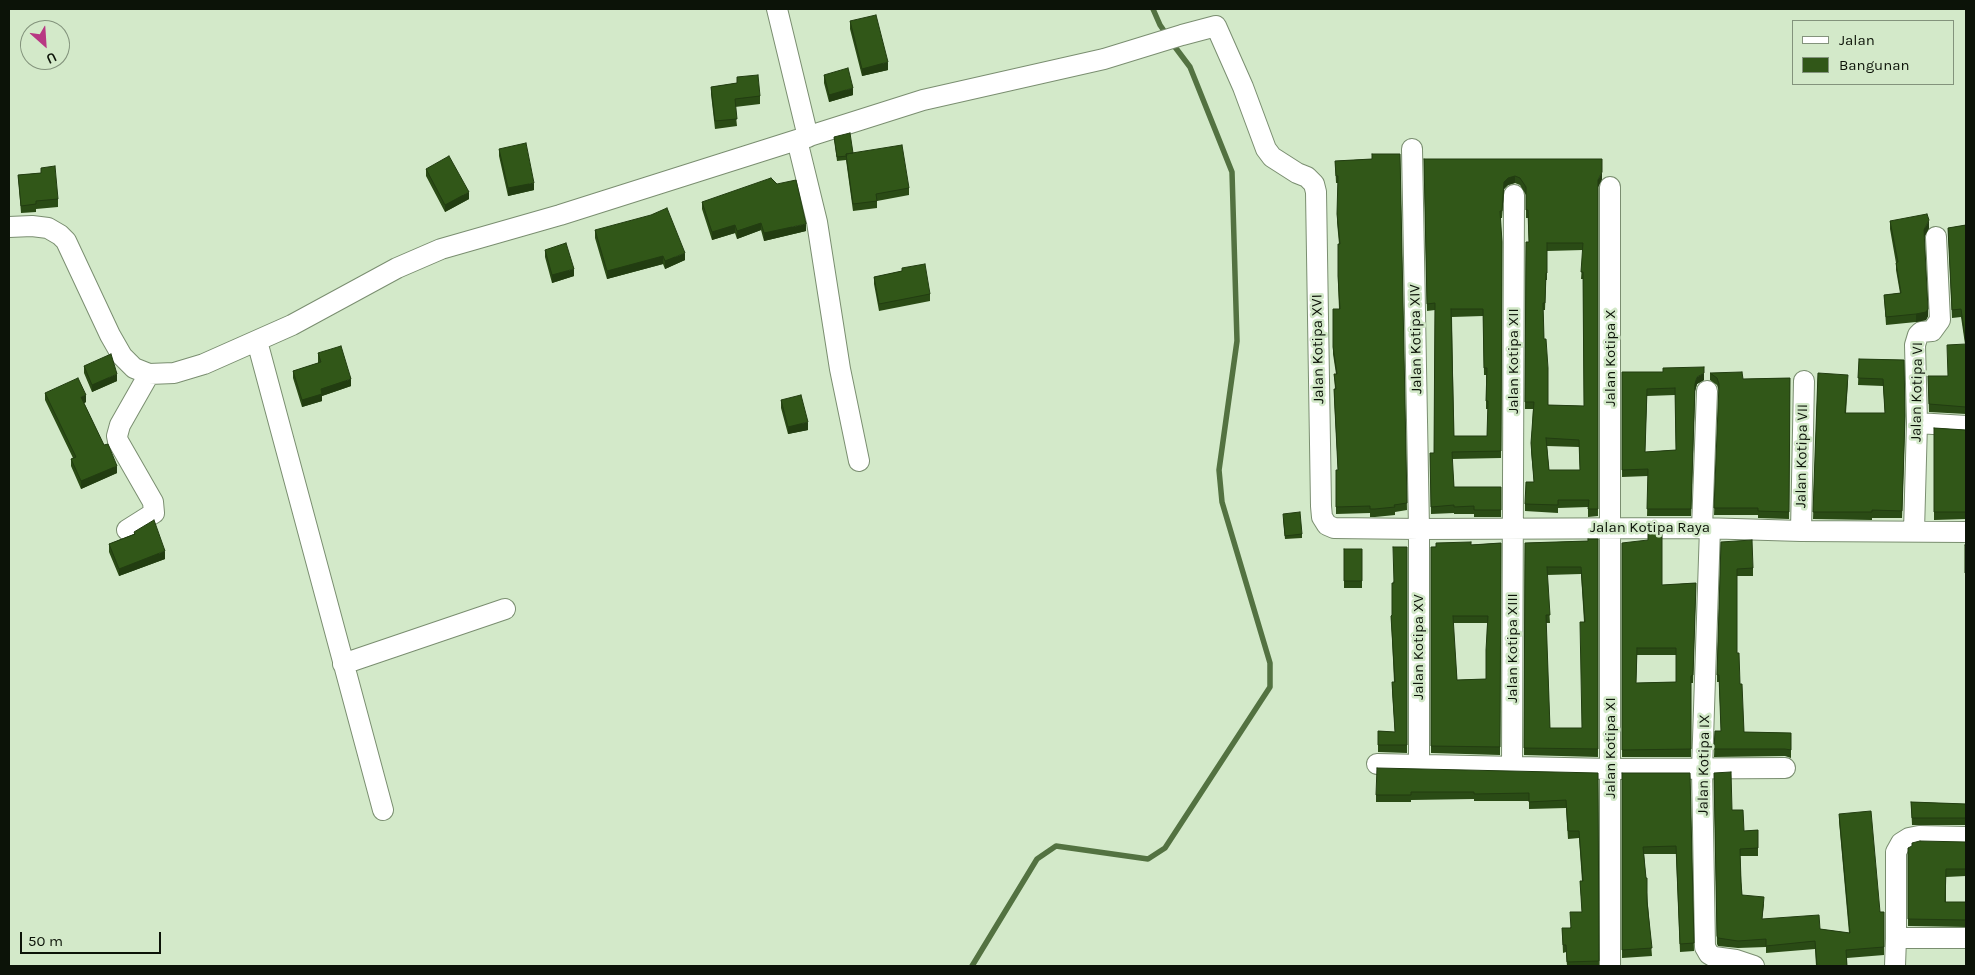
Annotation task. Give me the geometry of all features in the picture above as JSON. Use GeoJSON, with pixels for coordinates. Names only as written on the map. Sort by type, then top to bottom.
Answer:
{"type":"FeatureCollection","features":[{"type":"Feature","properties":{"kind":"street"},"geometry":{"type":"LineString","coordinates":[[777,9],[817,222],[840,369],[859,461]]}},
{"type":"Feature","properties":{"kind":"street"},"geometry":{"type":"LineString","coordinates":[[9,227],[32,226],[48,228],[66,241],[110,335],[122,356],[134,368],[148,374],[174,373],[204,364],[292,325],[397,268],[441,249],[560,215],[923,100],[1104,58],[1158,42],[1182,34],[1214,18]]}},
{"type":"Feature","properties":{"kind":"street","name":"Jalan Kotipa XVI"},"geometry":{"type":"LineString","coordinates":[[1214,18],[1266,149],[1272,157],[1311,180],[1316,192],[1320,506],[1324,522],[1327,526],[1334,528]]}},
{"type":"Feature","properties":{"kind":"street","name":"Jalan Kotipa XIV"},"geometry":{"type":"LineString","coordinates":[[1412,149],[1419,529]]}},
{"type":"Feature","properties":{"kind":"street","name":"Jalan Kotipa X"},"geometry":{"type":"LineString","coordinates":[[1610,187],[1611,529]]}},
{"type":"Feature","properties":{"kind":"street","name":"Jalan Kotipa XII"},"geometry":{"type":"LineString","coordinates":[[1513,528],[1514,195]]}},
{"type":"Feature","properties":{"kind":"street","name":"Jalan Kotipa VI"},"geometry":{"type":"LineString","coordinates":[[1914,532],[1917,423],[1916,341],[1921,332],[1932,331],[1940,320],[1936,237]]}},
{"type":"Feature","properties":{"kind":"street"},"geometry":{"type":"LineString","coordinates":[[257,340],[382,810]]}},
{"type":"Feature","properties":{"kind":"street"},"geometry":{"type":"LineString","coordinates":[[126,530],[154,513],[153,502],[118,441],[117,436],[120,425],[148,374]]}},
{"type":"Feature","properties":{"kind":"street","name":"Jalan Kotipa VII"},"geometry":{"type":"LineString","coordinates":[[1801,531],[1804,381]]}},
{"type":"Feature","properties":{"kind":"street","name":"Jalan Kotipa IX"},"geometry":{"type":"LineString","coordinates":[[1707,390],[1702,769],[1705,947],[1709,954],[1714,957],[1736,960],[1754,966]]}},
{"type":"Feature","properties":{"kind":"street"},"geometry":{"type":"LineString","coordinates":[[1917,423],[1966,426]]}},
{"type":"Feature","properties":{"kind":"street","name":"Jalan Kotipa Raya"},"geometry":{"type":"LineString","coordinates":[[1334,528],[1706,528],[1801,531],[1966,532]]}},
{"type":"Feature","properties":{"kind":"street","name":"Jalan Kotipa XIII"},"geometry":{"type":"LineString","coordinates":[[1512,768],[1513,528]]}},
{"type":"Feature","properties":{"kind":"street","name":"Jalan Kotipa XV"},"geometry":{"type":"LineString","coordinates":[[1419,529],[1419,764]]}},
{"type":"Feature","properties":{"kind":"street","name":"Jalan Kotipa XI"},"geometry":{"type":"LineString","coordinates":[[1610,966],[1611,529]]}},
{"type":"Feature","properties":{"kind":"street"},"geometry":{"type":"LineString","coordinates":[[344,664],[505,609]]}},
{"type":"Feature","properties":{"kind":"street"},"geometry":{"type":"LineString","coordinates":[[1377,764],[1611,769],[1785,768]]}},
{"type":"Feature","properties":{"kind":"street"},"geometry":{"type":"LineString","coordinates":[[1895,966],[1896,852],[1902,843],[1910,838],[1919,836],[1966,837]]}},
{"type":"Feature","properties":{"kind":"street"},"geometry":{"type":"LineString","coordinates":[[1896,938],[1966,938]]}},
{"type":"Feature","properties":{"kind":"building"},"geometry":{"type":"Polygon","coordinates":[[[876,15],[888,62],[862,69],[850,21],[876,15]]]}},
{"type":"Feature","properties":{"kind":"building"},"geometry":{"type":"Polygon","coordinates":[[[848,68],[853,88],[829,95],[824,75],[848,68]]]}},
{"type":"Feature","properties":{"kind":"building"},"geometry":{"type":"Polygon","coordinates":[[[758,75],[760,96],[735,99],[737,119],[715,121],[711,87],[737,83],[737,77],[758,75]]]}},
{"type":"Feature","properties":{"kind":"building"},"geometry":{"type":"Polygon","coordinates":[[[850,133],[853,153],[837,157],[834,137],[850,133]]]}},
{"type":"Feature","properties":{"kind":"building"},"geometry":{"type":"Polygon","coordinates":[[[526,143],[534,183],[508,188],[499,149],[526,143]]]}},
{"type":"Feature","properties":{"kind":"building"},"geometry":{"type":"Polygon","coordinates":[[[902,145],[909,188],[876,194],[877,201],[853,204],[846,154],[902,145]]]}},
{"type":"Feature","properties":{"kind":"building"},"geometry":{"type":"Polygon","coordinates":[[[1372,154],[1400,154],[1407,503],[1394,505],[1395,507],[1375,509],[1370,509],[1370,506],[1336,507],[1336,470],[1338,470],[1334,374],[1337,374],[1333,347],[1333,309],[1340,309],[1338,244],[1340,244],[1337,214],[1338,176],[1336,176],[1335,161],[1372,159],[1372,154]]]}},
{"type":"Feature","properties":{"kind":"building"},"geometry":{"type":"Polygon","coordinates":[[[449,156],[469,192],[445,205],[426,169],[449,156]]]}},
{"type":"Feature","properties":{"kind":"building"},"geometry":{"type":"Polygon","coordinates":[[[1424,159],[1602,159],[1602,172],[1598,180],[1598,509],[1588,509],[1589,500],[1558,500],[1558,505],[1525,504],[1526,482],[1534,482],[1531,443],[1534,402],[1525,402],[1526,242],[1529,242],[1526,187],[1520,178],[1515,176],[1508,178],[1504,182],[1502,211],[1500,211],[1502,242],[1501,451],[1452,452],[1454,487],[1501,487],[1501,510],[1474,510],[1474,506],[1454,507],[1454,505],[1431,507],[1430,453],[1434,453],[1435,303],[1427,304],[1424,159]],[[1547,243],[1545,303],[1543,303],[1544,339],[1546,339],[1548,368],[1548,405],[1584,406],[1583,272],[1581,272],[1583,243],[1547,243]],[[1451,309],[1454,436],[1487,436],[1487,368],[1484,368],[1483,309],[1451,309]],[[1546,438],[1549,470],[1580,470],[1579,440],[1546,438]]]}},
{"type":"Feature","properties":{"kind":"building"},"geometry":{"type":"Polygon","coordinates":[[[55,166],[58,199],[36,201],[36,204],[21,206],[18,175],[41,173],[41,168],[55,166]]]}},
{"type":"Feature","properties":{"kind":"building"},"geometry":{"type":"Polygon","coordinates":[[[771,178],[777,184],[796,180],[806,224],[764,233],[761,223],[737,231],[735,225],[712,232],[702,202],[771,178]]]}},
{"type":"Feature","properties":{"kind":"building"},"geometry":{"type":"Polygon","coordinates":[[[667,208],[685,253],[665,261],[663,256],[607,271],[595,230],[651,215],[667,208]]]}},
{"type":"Feature","properties":{"kind":"building"},"geometry":{"type":"Polygon","coordinates":[[[1927,214],[1929,220],[1924,230],[1928,309],[1926,312],[1916,314],[1886,317],[1884,295],[1901,293],[1896,263],[1898,262],[1890,221],[1927,214]]]}},
{"type":"Feature","properties":{"kind":"building"},"geometry":{"type":"Polygon","coordinates":[[[1966,225],[1966,344],[1961,309],[1952,310],[1948,228],[1966,225]]]}},
{"type":"Feature","properties":{"kind":"building"},"geometry":{"type":"Polygon","coordinates":[[[566,243],[574,269],[552,275],[545,250],[566,243]]]}},
{"type":"Feature","properties":{"kind":"building"},"geometry":{"type":"Polygon","coordinates":[[[925,264],[930,294],[879,304],[874,277],[902,271],[902,268],[925,264]]]}},
{"type":"Feature","properties":{"kind":"building"},"geometry":{"type":"Polygon","coordinates":[[[1966,344],[1966,407],[1929,404],[1928,376],[1948,376],[1947,345],[1966,344]]]}},
{"type":"Feature","properties":{"kind":"building"},"geometry":{"type":"Polygon","coordinates":[[[341,346],[351,379],[321,389],[322,394],[302,400],[293,371],[321,362],[318,353],[341,346]]]}},
{"type":"Feature","properties":{"kind":"building"},"geometry":{"type":"Polygon","coordinates":[[[111,354],[117,374],[92,385],[84,366],[111,354]]]}},
{"type":"Feature","properties":{"kind":"building"},"geometry":{"type":"Polygon","coordinates":[[[1859,359],[1904,360],[1905,416],[1902,511],[1813,512],[1818,373],[1848,375],[1845,413],[1885,413],[1883,379],[1858,378],[1859,359]]]}},
{"type":"Feature","properties":{"kind":"building"},"geometry":{"type":"Polygon","coordinates":[[[1704,367],[1704,373],[1697,377],[1695,384],[1691,509],[1647,509],[1648,469],[1622,470],[1622,372],[1663,372],[1663,368],[1704,367]],[[1675,388],[1647,389],[1645,452],[1676,450],[1675,388]]]}},
{"type":"Feature","properties":{"kind":"building"},"geometry":{"type":"Polygon","coordinates":[[[1742,372],[1743,379],[1790,378],[1789,512],[1758,511],[1758,508],[1714,508],[1719,384],[1717,378],[1710,373],[1742,372]]]}},
{"type":"Feature","properties":{"kind":"building"},"geometry":{"type":"Polygon","coordinates":[[[78,378],[86,395],[81,397],[104,445],[108,444],[117,466],[81,481],[71,459],[76,457],[45,393],[78,378]]]}},
{"type":"Feature","properties":{"kind":"building"},"geometry":{"type":"Polygon","coordinates":[[[801,395],[808,422],[788,427],[781,400],[801,395]]]}},
{"type":"Feature","properties":{"kind":"building"},"geometry":{"type":"Polygon","coordinates":[[[1934,428],[1966,430],[1966,512],[1934,512],[1934,428]]]}},
{"type":"Feature","properties":{"kind":"building"},"geometry":{"type":"Polygon","coordinates":[[[1300,512],[1302,534],[1285,536],[1283,514],[1300,512]]]}},
{"type":"Feature","properties":{"kind":"building"},"geometry":{"type":"Polygon","coordinates":[[[154,520],[165,551],[119,569],[109,544],[135,534],[134,532],[154,520]]]}},
{"type":"Feature","properties":{"kind":"building"},"geometry":{"type":"Polygon","coordinates":[[[1648,533],[1662,533],[1662,585],[1696,583],[1693,675],[1691,676],[1691,749],[1622,750],[1622,543],[1648,540],[1648,533]],[[1637,648],[1636,683],[1676,682],[1676,648],[1637,648]]]}},
{"type":"Feature","properties":{"kind":"building"},"geometry":{"type":"Polygon","coordinates":[[[1588,539],[1598,539],[1598,749],[1524,748],[1525,543],[1588,541],[1588,539]],[[1547,567],[1550,615],[1546,615],[1550,728],[1582,728],[1580,622],[1585,622],[1581,567],[1547,567]]]}},
{"type":"Feature","properties":{"kind":"building"},"geometry":{"type":"Polygon","coordinates":[[[1752,540],[1753,568],[1737,569],[1737,653],[1739,653],[1740,684],[1742,684],[1744,732],[1791,733],[1791,750],[1714,749],[1715,731],[1721,731],[1719,675],[1717,675],[1721,542],[1752,540]]]}},
{"type":"Feature","properties":{"kind":"building"},"geometry":{"type":"Polygon","coordinates":[[[1471,542],[1471,545],[1501,543],[1500,747],[1431,746],[1431,547],[1436,547],[1436,543],[1471,542]],[[1453,616],[1457,680],[1486,679],[1488,616],[1453,616]]]}},
{"type":"Feature","properties":{"kind":"building"},"geometry":{"type":"Polygon","coordinates":[[[1966,545],[1966,573],[1965,573],[1966,545]]]}},
{"type":"Feature","properties":{"kind":"building"},"geometry":{"type":"Polygon","coordinates":[[[1393,547],[1407,547],[1407,745],[1378,745],[1378,731],[1395,732],[1392,682],[1395,682],[1391,616],[1392,583],[1394,583],[1393,547]]]}},
{"type":"Feature","properties":{"kind":"building"},"geometry":{"type":"Polygon","coordinates":[[[1344,549],[1362,549],[1362,581],[1344,581],[1344,549]]]}},
{"type":"Feature","properties":{"kind":"building"},"geometry":{"type":"Polygon","coordinates":[[[1377,768],[1598,773],[1599,961],[1567,962],[1566,945],[1563,945],[1562,928],[1571,928],[1570,912],[1582,912],[1580,881],[1583,881],[1579,831],[1568,831],[1566,800],[1529,802],[1529,793],[1411,792],[1411,795],[1376,795],[1377,768]]]}},
{"type":"Feature","properties":{"kind":"building"},"geometry":{"type":"Polygon","coordinates":[[[1731,772],[1732,810],[1743,810],[1744,831],[1758,830],[1758,848],[1740,849],[1742,895],[1764,897],[1762,919],[1819,915],[1820,929],[1850,933],[1839,814],[1871,811],[1880,912],[1884,912],[1884,947],[1846,950],[1847,966],[1817,966],[1815,941],[1766,946],[1766,939],[1738,941],[1718,938],[1714,773],[1731,772]]]}},
{"type":"Feature","properties":{"kind":"building"},"geometry":{"type":"Polygon","coordinates":[[[1622,773],[1690,773],[1694,943],[1680,944],[1676,846],[1643,847],[1652,948],[1622,950],[1622,773]]]}},
{"type":"Feature","properties":{"kind":"building"},"geometry":{"type":"Polygon","coordinates":[[[1911,802],[1966,804],[1966,818],[1912,818],[1911,802]]]}},
{"type":"Feature","properties":{"kind":"building"},"geometry":{"type":"Polygon","coordinates":[[[1920,841],[1966,842],[1966,869],[1946,869],[1945,902],[1966,902],[1966,920],[1908,919],[1908,848],[1912,846],[1912,843],[1920,841]]]}},
{"type":"Feature","properties":{"kind":"waterway"},"geometry":{"type":"LineString","coordinates":[[1153,9],[1167,35]]}},
{"type":"Feature","properties":{"kind":"waterway"},"geometry":{"type":"LineString","coordinates":[[972,966],[1037,859],[1056,846],[1148,859],[1165,848],[1270,687],[1270,663],[1222,502],[1219,470],[1237,341],[1232,172],[1190,67],[1172,43]]}}]}
